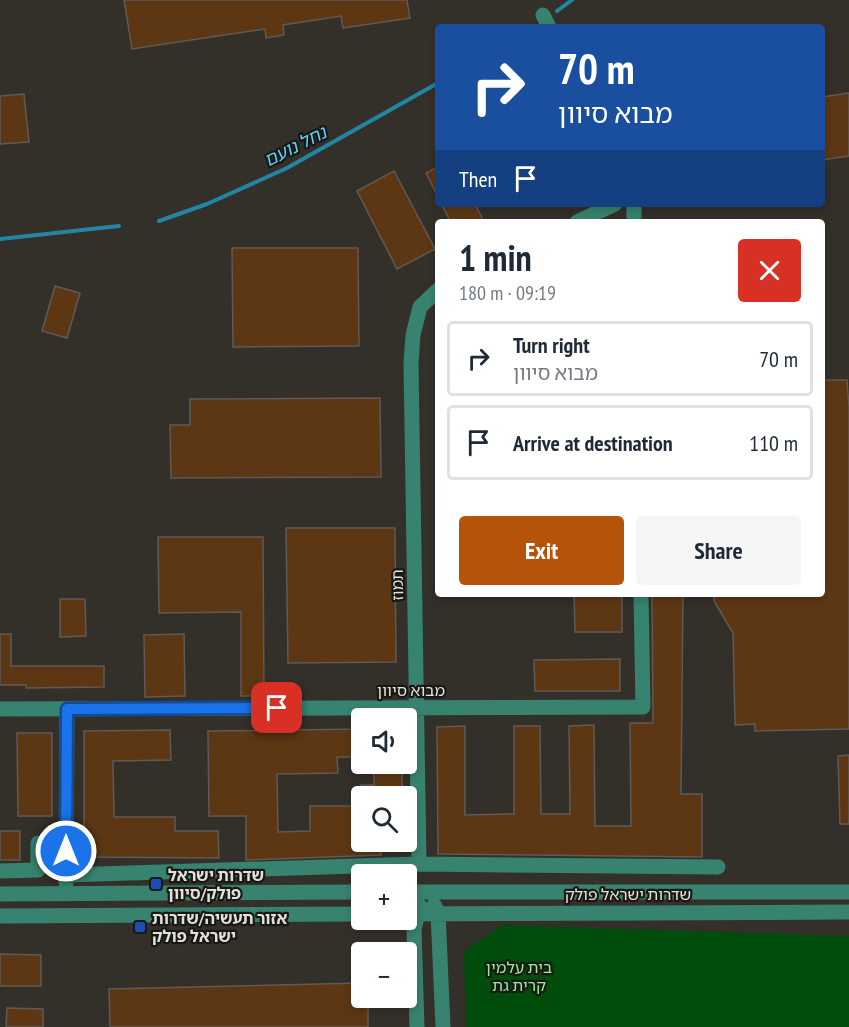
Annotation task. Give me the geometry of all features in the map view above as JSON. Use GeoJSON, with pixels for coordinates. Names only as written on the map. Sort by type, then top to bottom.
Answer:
{"type":"FeatureCollection","features":[{"type":"Feature","properties":{"kind":"street"},"geometry":{"type":"LineString","coordinates":[[583,219],[609,207]]}},
{"type":"Feature","properties":{"kind":"street","name":"תמוז"},"geometry":{"type":"LineString","coordinates":[[420,864],[411,363],[413,335],[420,307],[435,293]]}},
{"type":"Feature","properties":{"kind":"street","name":"מבוא סיוון"},"geometry":{"type":"LineString","coordinates":[[417,708],[643,707],[641,597]]}},
{"type":"Feature","properties":{"kind":"street","name":"מבוא סיוון"},"geometry":{"type":"LineString","coordinates":[[0,709],[351,708]]}},
{"type":"Feature","properties":{"kind":"street"},"geometry":{"type":"LineString","coordinates":[[66,914],[67,709]]}},
{"type":"Feature","properties":{"kind":"street"},"geometry":{"type":"LineString","coordinates":[[0,871],[38,870],[38,843]]}},
{"type":"Feature","properties":{"kind":"street"},"geometry":{"type":"LineString","coordinates":[[66,874],[420,864],[718,867]]}},
{"type":"Feature","properties":{"kind":"street"},"geometry":{"type":"LineString","coordinates":[[0,894],[351,892]]}},
{"type":"Feature","properties":{"kind":"street","name":"שדרות ישראל פולק"},"geometry":{"type":"LineString","coordinates":[[417,892],[849,892]]}},
{"type":"Feature","properties":{"kind":"street"},"geometry":{"type":"LineString","coordinates":[[417,905],[426,892],[438,912],[443,1027]]}},
{"type":"Feature","properties":{"kind":"street"},"geometry":{"type":"LineString","coordinates":[[439,928],[447,917],[457,912]]}},
{"type":"Feature","properties":{"kind":"street","name":"שדרות ישראל פולק"},"geometry":{"type":"LineString","coordinates":[[417,914],[849,912]]}},
{"type":"Feature","properties":{"kind":"street"},"geometry":{"type":"LineString","coordinates":[[0,916],[351,914]]}},
{"type":"Feature","properties":{"kind":"street"},"geometry":{"type":"LineString","coordinates":[[412,930],[417,1027]]}},
{"type":"Feature","properties":{"kind":"green space","name":"בית עלמין קרית גת"},"geometry":{"type":"Polygon","coordinates":[[[502,925],[849,936],[849,1027],[466,1027],[464,951],[502,925]]]}},
{"type":"Feature","properties":{"kind":"building"},"geometry":{"type":"Polygon","coordinates":[[[124,0],[407,0],[410,18],[343,28],[341,16],[283,25],[284,35],[266,38],[265,29],[132,49],[124,0]]]}},
{"type":"Feature","properties":{"kind":"building"},"geometry":{"type":"Polygon","coordinates":[[[849,93],[849,156],[825,160],[825,97],[849,93]]]}},
{"type":"Feature","properties":{"kind":"building"},"geometry":{"type":"Polygon","coordinates":[[[24,94],[29,142],[0,144],[0,96],[24,94]]]}},
{"type":"Feature","properties":{"kind":"building"},"geometry":{"type":"Polygon","coordinates":[[[435,168],[435,191],[426,173],[435,168]]]}},
{"type":"Feature","properties":{"kind":"building"},"geometry":{"type":"Polygon","coordinates":[[[394,171],[435,249],[397,269],[357,191],[394,171]]]}},
{"type":"Feature","properties":{"kind":"building"},"geometry":{"type":"Polygon","coordinates":[[[443,207],[476,207],[482,219],[449,219],[443,207]]]}},
{"type":"Feature","properties":{"kind":"building"},"geometry":{"type":"Polygon","coordinates":[[[232,248],[358,248],[359,346],[233,347],[232,248]]]}},
{"type":"Feature","properties":{"kind":"building"},"geometry":{"type":"Polygon","coordinates":[[[55,286],[80,293],[67,338],[42,331],[55,286]]]}},
{"type":"Feature","properties":{"kind":"building"},"geometry":{"type":"Polygon","coordinates":[[[825,380],[847,380],[849,408],[849,729],[755,731],[755,724],[735,725],[733,633],[714,601],[714,597],[825,597],[825,380]]]}},
{"type":"Feature","properties":{"kind":"building"},"geometry":{"type":"Polygon","coordinates":[[[380,398],[381,477],[171,478],[170,425],[190,425],[190,399],[380,398]]]}},
{"type":"Feature","properties":{"kind":"building"},"geometry":{"type":"Polygon","coordinates":[[[286,528],[395,528],[396,662],[288,663],[286,528]]]}},
{"type":"Feature","properties":{"kind":"building"},"geometry":{"type":"Polygon","coordinates":[[[158,537],[263,537],[264,696],[241,696],[241,612],[159,613],[158,537]]]}},
{"type":"Feature","properties":{"kind":"building"},"geometry":{"type":"Polygon","coordinates":[[[574,597],[622,597],[622,632],[575,632],[574,597]]]}},
{"type":"Feature","properties":{"kind":"building"},"geometry":{"type":"Polygon","coordinates":[[[652,597],[683,597],[681,794],[702,794],[702,857],[438,854],[437,727],[465,726],[465,815],[514,814],[514,726],[540,726],[541,814],[570,814],[569,726],[594,725],[595,826],[631,826],[630,723],[653,723],[652,597]]]}},
{"type":"Feature","properties":{"kind":"building"},"geometry":{"type":"Polygon","coordinates":[[[60,599],[85,599],[86,636],[60,637],[60,599]]]}},
{"type":"Feature","properties":{"kind":"building"},"geometry":{"type":"Polygon","coordinates":[[[0,634],[11,634],[11,666],[104,666],[104,687],[26,688],[26,685],[0,685],[0,634]]]}},
{"type":"Feature","properties":{"kind":"building"},"geometry":{"type":"Polygon","coordinates":[[[184,634],[185,696],[145,697],[144,635],[184,634]]]}},
{"type":"Feature","properties":{"kind":"building"},"geometry":{"type":"Polygon","coordinates":[[[620,659],[620,691],[535,691],[534,660],[620,659]]]}},
{"type":"Feature","properties":{"kind":"building"},"geometry":{"type":"Polygon","coordinates":[[[351,729],[351,757],[337,757],[338,773],[277,774],[278,832],[310,831],[310,806],[351,806],[351,852],[381,852],[381,855],[246,860],[246,816],[209,816],[208,731],[351,729]]]}},
{"type":"Feature","properties":{"kind":"building"},"geometry":{"type":"Polygon","coordinates":[[[170,730],[171,760],[113,761],[114,817],[175,817],[175,831],[218,831],[219,858],[84,857],[84,731],[170,730]]]}},
{"type":"Feature","properties":{"kind":"building"},"geometry":{"type":"Polygon","coordinates":[[[17,733],[52,733],[52,816],[18,816],[17,733]]]}},
{"type":"Feature","properties":{"kind":"building"},"geometry":{"type":"Polygon","coordinates":[[[849,755],[849,824],[840,824],[838,756],[849,755]]]}},
{"type":"Feature","properties":{"kind":"building"},"geometry":{"type":"Polygon","coordinates":[[[374,774],[402,774],[402,786],[361,786],[374,785],[374,774]]]}},
{"type":"Feature","properties":{"kind":"building"},"geometry":{"type":"Polygon","coordinates":[[[0,831],[20,831],[20,860],[0,860],[0,831]]]}},
{"type":"Feature","properties":{"kind":"building"},"geometry":{"type":"Polygon","coordinates":[[[0,954],[41,955],[41,986],[0,986],[0,954]]]}},
{"type":"Feature","properties":{"kind":"building"},"geometry":{"type":"Polygon","coordinates":[[[351,983],[351,1008],[368,1008],[368,1027],[110,1027],[109,989],[351,983]]]}},
{"type":"Feature","properties":{"kind":"building"},"geometry":{"type":"Polygon","coordinates":[[[7,1008],[43,1009],[43,1027],[6,1027],[7,1008]]]}},
{"type":"Feature","properties":{"kind":"waterway","name":"נחל נועם"},"geometry":{"type":"LineString","coordinates":[[557,11],[572,0]]}},
{"type":"Feature","properties":{"kind":"waterway","name":"נחל נועם"},"geometry":{"type":"LineString","coordinates":[[159,221],[207,204],[287,168],[435,85]]}},
{"type":"Feature","properties":{"kind":"waterway","name":"נחל נועם"},"geometry":{"type":"LineString","coordinates":[[0,239],[119,226]]}},
{"type":"Feature","properties":{"kind":"place","name":"שדרות ישראל פולק/סיוון"},"geometry":{"type":"Point","coordinates":[156,884]}},
{"type":"Feature","properties":{"kind":"place","name":"אזור תעשיה/שדרות ישראל פולק"},"geometry":{"type":"Point","coordinates":[140,927]}},
{"type":"Feature","properties":{"kind":"route"},"geometry":{"type":"LineString","coordinates":[[66,851],[67,709],[277,708]]}}]}
